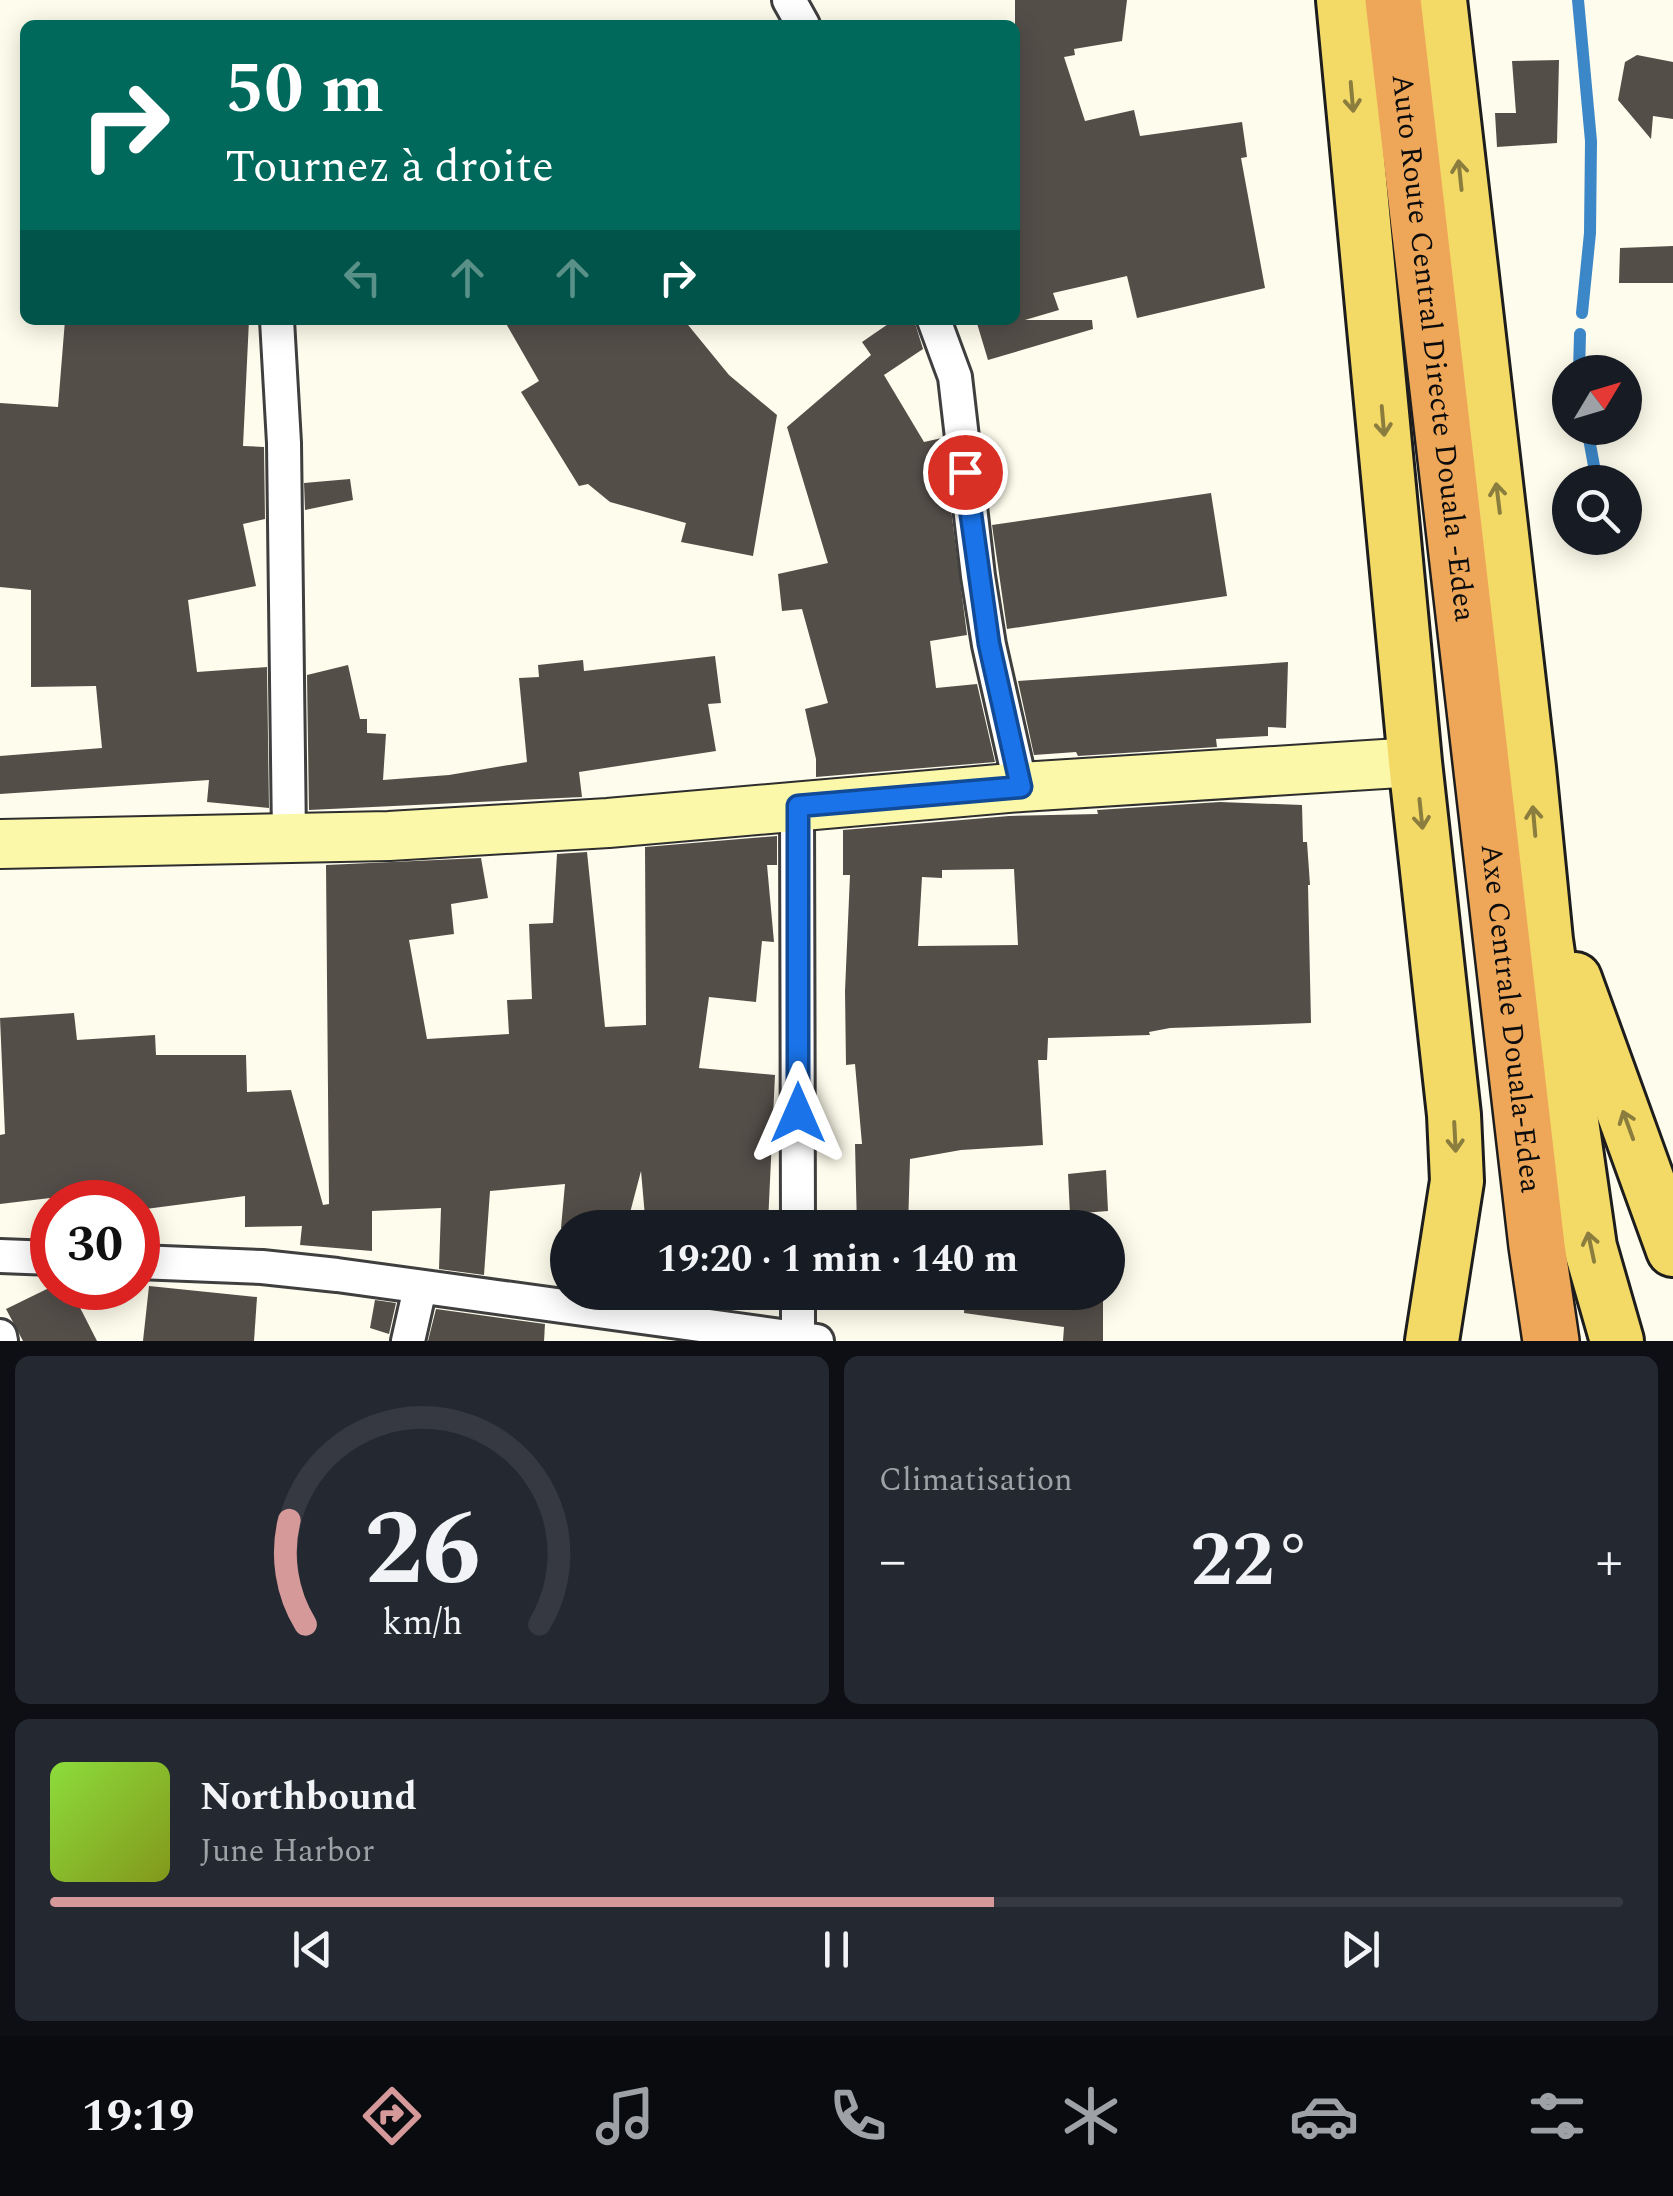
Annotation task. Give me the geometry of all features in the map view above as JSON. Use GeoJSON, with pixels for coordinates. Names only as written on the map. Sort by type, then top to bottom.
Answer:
{"type":"FeatureCollection","features":[{"type":"Feature","properties":{"kind":"highway","name":"Auto Route Central Directe Douala -Edea"},"geometry":{"type":"LineString","coordinates":[[1392,0],[1473,693]]}},
{"type":"Feature","properties":{"kind":"highway","name":"Axe Centrale Douala-Edea"},"geometry":{"type":"LineString","coordinates":[[1473,693],[1551,1341]]}},
{"type":"Feature","properties":{"kind":"main road"},"geometry":{"type":"LineString","coordinates":[[1342,0],[1454,1115],[1457,1181],[1432,1341]]}},
{"type":"Feature","properties":{"kind":"main road"},"geometry":{"type":"LineString","coordinates":[[1440,0],[1540,883],[1590,1247],[1618,1341]]}},
{"type":"Feature","properties":{"kind":"main road"},"geometry":{"type":"LineString","coordinates":[[1540,883],[1673,1250]]}},
{"type":"Feature","properties":{"kind":"street"},"geometry":{"type":"LineString","coordinates":[[277,325],[284,480],[289,837]]}},
{"type":"Feature","properties":{"kind":"street"},"geometry":{"type":"LineString","coordinates":[[936,325],[955,377],[978,576],[1021,787]]}},
{"type":"Feature","properties":{"kind":"street"},"geometry":{"type":"LineString","coordinates":[[0,844],[390,836],[608,823],[1021,787],[1416,762]]}},
{"type":"Feature","properties":{"kind":"street"},"geometry":{"type":"LineString","coordinates":[[798,806],[798,1210]]}},
{"type":"Feature","properties":{"kind":"street"},"geometry":{"type":"LineString","coordinates":[[0,1256],[30,1257]]}},
{"type":"Feature","properties":{"kind":"street"},"geometry":{"type":"LineString","coordinates":[[160,1263],[262,1267],[808,1340],[802,1310]]}},
{"type":"Feature","properties":{"kind":"street"},"geometry":{"type":"LineString","coordinates":[[408,1341],[420,1288]]}},
{"type":"Feature","properties":{"kind":"building"},"geometry":{"type":"Polygon","coordinates":[[[1015,0],[1127,0],[1122,41],[1074,49],[1075,55],[1064,57],[1085,121],[1134,110],[1140,136],[1242,122],[1247,157],[1241,158],[1265,288],[1137,318],[1127,276],[1053,293],[1059,310],[1025,320],[1092,320],[1093,329],[988,360],[978,325],[1020,325],[1020,20],[1015,20],[1015,0]]]}},
{"type":"Feature","properties":{"kind":"building"},"geometry":{"type":"Polygon","coordinates":[[[1637,55],[1673,62],[1673,119],[1653,116],[1651,139],[1618,100],[1625,62],[1637,55]]]}},
{"type":"Feature","properties":{"kind":"building"},"geometry":{"type":"Polygon","coordinates":[[[1559,60],[1557,143],[1497,147],[1495,113],[1516,113],[1512,61],[1559,60]]]}},
{"type":"Feature","properties":{"kind":"building"},"geometry":{"type":"Polygon","coordinates":[[[1673,246],[1673,283],[1619,283],[1620,248],[1673,246]]]}},
{"type":"Feature","properties":{"kind":"building"},"geometry":{"type":"Polygon","coordinates":[[[65,325],[249,325],[243,446],[264,447],[265,519],[243,524],[256,586],[188,600],[197,672],[267,667],[269,808],[207,802],[209,780],[0,794],[0,756],[102,748],[96,686],[31,687],[31,590],[0,587],[0,403],[58,407],[65,325]]]}},
{"type":"Feature","properties":{"kind":"building"},"geometry":{"type":"Polygon","coordinates":[[[507,325],[688,325],[729,375],[777,415],[753,556],[681,542],[686,523],[610,502],[588,484],[579,486],[521,392],[539,381],[507,325]]]}},
{"type":"Feature","properties":{"kind":"building"},"geometry":{"type":"Polygon","coordinates":[[[887,325],[916,325],[923,349],[884,375],[878,365],[924,442],[942,438],[967,635],[930,641],[936,688],[977,684],[995,762],[816,777],[805,709],[828,703],[802,609],[782,611],[778,574],[828,563],[787,427],[871,355],[862,342],[887,325]]]}},
{"type":"Feature","properties":{"kind":"building"},"geometry":{"type":"Polygon","coordinates":[[[350,479],[353,500],[305,510],[304,483],[350,479]]]}},
{"type":"Feature","properties":{"kind":"building"},"geometry":{"type":"Polygon","coordinates":[[[1211,493],[1227,596],[1007,629],[992,525],[1211,493]]]}},
{"type":"Feature","properties":{"kind":"building"},"geometry":{"type":"Polygon","coordinates":[[[715,656],[721,703],[708,704],[716,751],[579,772],[582,797],[309,810],[307,675],[348,665],[360,719],[367,719],[367,733],[386,734],[383,780],[449,775],[527,762],[519,678],[539,677],[538,665],[583,660],[584,671],[715,656]]]}},
{"type":"Feature","properties":{"kind":"building"},"geometry":{"type":"Polygon","coordinates":[[[1288,662],[1286,728],[1268,727],[1268,736],[1216,739],[1217,747],[1034,755],[1018,681],[1288,662]]]}},
{"type":"Feature","properties":{"kind":"building"},"geometry":{"type":"Polygon","coordinates":[[[1220,802],[1302,805],[1310,885],[1311,1023],[1170,1028],[1149,1032],[1150,1035],[1048,1038],[1047,1060],[1038,1060],[1043,1145],[961,1150],[910,1159],[909,1210],[857,1210],[855,1144],[862,1144],[855,1064],[846,1065],[850,875],[843,875],[843,830],[1009,816],[1098,814],[1097,810],[1220,802]],[[1014,869],[942,870],[942,878],[922,877],[918,946],[1018,945],[1014,869]]]}},
{"type":"Feature","properties":{"kind":"building"},"geometry":{"type":"Polygon","coordinates":[[[777,836],[777,865],[767,865],[774,942],[762,941],[756,1002],[709,997],[699,1068],[775,1075],[769,1210],[644,1210],[641,1171],[631,1210],[563,1210],[565,1184],[490,1191],[484,1275],[439,1269],[441,1208],[372,1211],[372,1251],[300,1245],[302,1226],[245,1227],[245,1196],[160,1207],[160,1180],[30,1180],[30,1200],[0,1204],[0,1135],[5,1134],[0,1018],[74,1013],[77,1040],[155,1035],[156,1055],[246,1055],[247,1092],[291,1090],[323,1205],[329,1204],[326,865],[481,858],[488,898],[451,904],[454,934],[409,940],[427,1039],[509,1034],[507,1000],[532,999],[529,924],[553,923],[557,854],[587,852],[605,1027],[646,1025],[645,847],[777,836]]]}},
{"type":"Feature","properties":{"kind":"building"},"geometry":{"type":"Polygon","coordinates":[[[1106,1170],[1108,1210],[1070,1210],[1068,1174],[1106,1170]]]}},
{"type":"Feature","properties":{"kind":"building"},"geometry":{"type":"Polygon","coordinates":[[[160,1287],[257,1297],[254,1341],[143,1341],[146,1310],[160,1310],[160,1287]]]}},
{"type":"Feature","properties":{"kind":"building"},"geometry":{"type":"Polygon","coordinates":[[[30,1297],[30,1310],[81,1310],[97,1341],[23,1341],[6,1309],[30,1297]]]}},
{"type":"Feature","properties":{"kind":"building"},"geometry":{"type":"Polygon","coordinates":[[[375,1300],[396,1303],[389,1334],[370,1328],[375,1300]]]}},
{"type":"Feature","properties":{"kind":"building"},"geometry":{"type":"Polygon","coordinates":[[[436,1309],[545,1324],[544,1341],[428,1341],[436,1309]]]}},
{"type":"Feature","properties":{"kind":"building"},"geometry":{"type":"Polygon","coordinates":[[[1103,1310],[1103,1341],[1063,1341],[1064,1327],[964,1313],[1103,1310]]]}},
{"type":"Feature","properties":{"kind":"waterway"},"geometry":{"type":"LineString","coordinates":[[1578,0],[1591,141],[1590,233],[1582,313]]}},
{"type":"Feature","properties":{"kind":"waterway"},"geometry":{"type":"LineString","coordinates":[[1579,355],[1580,334]]}},
{"type":"Feature","properties":{"kind":"waterway"},"geometry":{"type":"LineString","coordinates":[[1590,445],[1594,465]]}},
{"type":"Feature","properties":{"kind":"route"},"geometry":{"type":"LineString","coordinates":[[798,1113],[798,806],[1021,787],[989,644],[965,472]]}}]}
